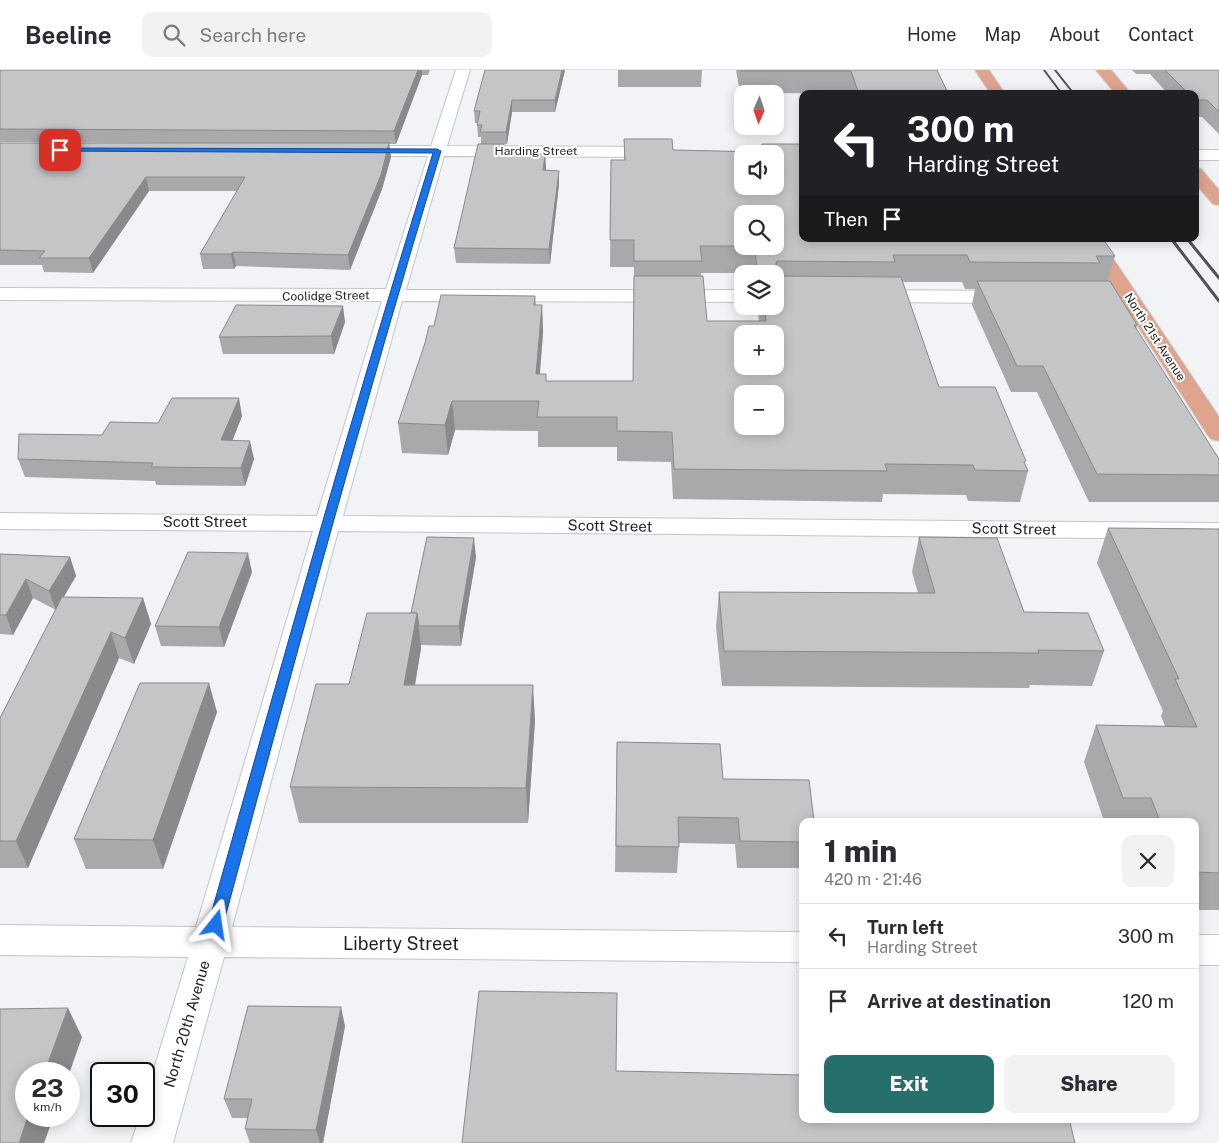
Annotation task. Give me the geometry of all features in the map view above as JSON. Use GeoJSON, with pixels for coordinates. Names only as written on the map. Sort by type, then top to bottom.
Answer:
{"type":"FeatureCollection","features":[{"type":"Feature","properties":{"kind":"main road"},"geometry":{"type":"LineString","coordinates":[[982,70],[995,90]]}},
{"type":"Feature","properties":{"kind":"main road"},"geometry":{"type":"LineString","coordinates":[[1103,70],[1120,90]]}},
{"type":"Feature","properties":{"kind":"main road"},"geometry":{"type":"LineString","coordinates":[[1199,178],[1219,200]]}},
{"type":"Feature","properties":{"kind":"main road","name":"North 21st Avenue"},"geometry":{"type":"LineString","coordinates":[[1092,242],[1119,298],[1219,434]]}},
{"type":"Feature","properties":{"kind":"street","name":"North 20th Avenue"},"geometry":{"type":"LineString","coordinates":[[152,1143],[211,943],[327,523],[393,294],[463,70]]}},
{"type":"Feature","properties":{"kind":"street","name":"Harding Street"},"geometry":{"type":"LineString","coordinates":[[338,151],[679,152]]}},
{"type":"Feature","properties":{"kind":"street"},"geometry":{"type":"LineString","coordinates":[[1199,155],[1219,155]]}},
{"type":"Feature","properties":{"kind":"street","name":"Coolidge Street"},"geometry":{"type":"LineString","coordinates":[[0,294],[313,297],[393,294],[734,296]]}},
{"type":"Feature","properties":{"kind":"street"},"geometry":{"type":"LineString","coordinates":[[852,296],[1034,297]]}},
{"type":"Feature","properties":{"kind":"street","name":"Scott Street"},"geometry":{"type":"LineString","coordinates":[[0,521],[1219,531]]}},
{"type":"Feature","properties":{"kind":"street","name":"Liberty Street"},"geometry":{"type":"LineString","coordinates":[[0,940],[799,947]]}},
{"type":"Feature","properties":{"kind":"street"},"geometry":{"type":"LineString","coordinates":[[1199,950],[1219,950]]}},
{"type":"Feature","properties":{"kind":"building"},"geometry":{"type":"Polygon","coordinates":[[[0,70],[418,70],[394,131],[0,129],[0,70]]]}},
{"type":"Feature","properties":{"kind":"building"},"geometry":{"type":"Polygon","coordinates":[[[485,70],[562,70],[555,100],[512,100],[506,132],[480,132],[482,125],[477,125],[480,111],[474,111],[485,70]]]}},
{"type":"Feature","properties":{"kind":"building"},"geometry":{"type":"Polygon","coordinates":[[[937,70],[947,90],[858,90],[851,71],[741,71],[937,70]]]}},
{"type":"Feature","properties":{"kind":"building"},"geometry":{"type":"Polygon","coordinates":[[[1165,70],[1219,70],[1219,112],[1207,100],[1199,100],[1199,90],[1185,90],[1165,70]]]}},
{"type":"Feature","properties":{"kind":"building"},"geometry":{"type":"Polygon","coordinates":[[[624,139],[672,139],[673,150],[734,151],[734,195],[784,195],[784,145],[762,144],[799,144],[799,242],[1105,242],[1115,256],[1096,256],[1100,263],[970,262],[967,255],[893,255],[895,262],[777,261],[776,265],[757,265],[755,255],[784,255],[784,205],[734,205],[734,246],[700,246],[702,261],[634,261],[634,240],[610,240],[611,160],[625,160],[624,139]]]}},
{"type":"Feature","properties":{"kind":"building"},"geometry":{"type":"Polygon","coordinates":[[[0,143],[389,143],[381,175],[348,255],[233,252],[231,254],[200,254],[245,177],[146,177],[89,258],[39,258],[45,251],[0,250],[0,143]]]}},
{"type":"Feature","properties":{"kind":"building"},"geometry":{"type":"Polygon","coordinates":[[[478,144],[504,144],[502,154],[545,154],[543,170],[559,171],[549,249],[454,248],[478,144]]]}},
{"type":"Feature","properties":{"kind":"building"},"geometry":{"type":"Polygon","coordinates":[[[634,276],[703,276],[707,321],[766,321],[765,315],[784,315],[784,276],[901,277],[939,387],[995,387],[1026,461],[1024,462],[1028,471],[975,470],[973,465],[885,464],[887,471],[674,469],[672,432],[617,431],[617,417],[537,417],[539,401],[452,401],[445,425],[398,423],[429,326],[434,326],[441,295],[535,296],[534,305],[542,305],[536,374],[546,374],[546,381],[633,381],[634,276]]]}},
{"type":"Feature","properties":{"kind":"building"},"geometry":{"type":"Polygon","coordinates":[[[977,281],[1110,281],[1137,325],[1134,325],[1219,459],[1219,475],[1097,474],[1043,366],[1017,366],[977,281]]]}},
{"type":"Feature","properties":{"kind":"building"},"geometry":{"type":"Polygon","coordinates":[[[236,305],[343,306],[331,336],[219,337],[236,305]]]}},
{"type":"Feature","properties":{"kind":"building"},"geometry":{"type":"Polygon","coordinates":[[[172,398],[239,398],[221,440],[250,441],[241,468],[151,467],[153,463],[18,459],[19,434],[102,435],[110,422],[158,423],[172,398]]]}},
{"type":"Feature","properties":{"kind":"building"},"geometry":{"type":"Polygon","coordinates":[[[1108,528],[1219,529],[1219,873],[1199,872],[1199,818],[1159,818],[1151,798],[1123,798],[1096,725],[1197,727],[1175,679],[1179,679],[1108,528]]]}},
{"type":"Feature","properties":{"kind":"building"},"geometry":{"type":"Polygon","coordinates":[[[427,537],[474,538],[459,626],[419,626],[417,613],[411,613],[427,537]]]}},
{"type":"Feature","properties":{"kind":"building"},"geometry":{"type":"Polygon","coordinates":[[[919,537],[997,538],[1024,612],[1088,613],[1104,651],[1038,650],[1039,653],[724,651],[719,592],[935,593],[919,537]]]}},
{"type":"Feature","properties":{"kind":"building"},"geometry":{"type":"Polygon","coordinates":[[[188,552],[248,553],[219,627],[155,626],[188,552]]]}},
{"type":"Feature","properties":{"kind":"building"},"geometry":{"type":"Polygon","coordinates":[[[0,554],[70,557],[49,591],[26,579],[6,615],[0,615],[0,554]]]}},
{"type":"Feature","properties":{"kind":"building"},"geometry":{"type":"Polygon","coordinates":[[[62,597],[143,598],[125,638],[111,632],[16,841],[0,841],[0,718],[62,597]]]}},
{"type":"Feature","properties":{"kind":"building"},"geometry":{"type":"Polygon","coordinates":[[[367,613],[417,613],[404,685],[533,685],[526,788],[290,787],[316,684],[349,684],[367,613]]]}},
{"type":"Feature","properties":{"kind":"building"},"geometry":{"type":"Polygon","coordinates":[[[140,683],[209,683],[153,840],[74,839],[140,683]]]}},
{"type":"Feature","properties":{"kind":"building"},"geometry":{"type":"Polygon","coordinates":[[[617,742],[720,744],[723,779],[809,780],[814,818],[799,818],[799,842],[740,841],[738,818],[678,817],[679,847],[616,846],[617,742]]]}},
{"type":"Feature","properties":{"kind":"building"},"geometry":{"type":"Polygon","coordinates":[[[479,991],[617,993],[616,1071],[799,1075],[799,1123],[1070,1123],[1075,1143],[462,1143],[479,991]]]}},
{"type":"Feature","properties":{"kind":"building"},"geometry":{"type":"Polygon","coordinates":[[[248,1006],[341,1007],[316,1130],[245,1129],[252,1099],[224,1099],[248,1006]]]}},
{"type":"Feature","properties":{"kind":"building"},"geometry":{"type":"Polygon","coordinates":[[[68,1008],[48,1062],[15,1062],[15,1127],[24,1127],[19,1143],[0,1143],[0,1009],[68,1008]]]}},
{"type":"Feature","properties":{"kind":"railway"},"geometry":{"type":"LineString","coordinates":[[1044,70],[1059,90]]}},
{"type":"Feature","properties":{"kind":"railway"},"geometry":{"type":"LineString","coordinates":[[1055,70],[1071,90]]}},
{"type":"Feature","properties":{"kind":"railway"},"geometry":{"type":"LineString","coordinates":[[1174,242],[1219,301]]}},
{"type":"Feature","properties":{"kind":"railway"},"geometry":{"type":"LineString","coordinates":[[1190,242],[1219,278]]}},
{"type":"Feature","properties":{"kind":"route"},"geometry":{"type":"LineString","coordinates":[[60,150],[437,151],[332,504],[216,925]]}}]}
